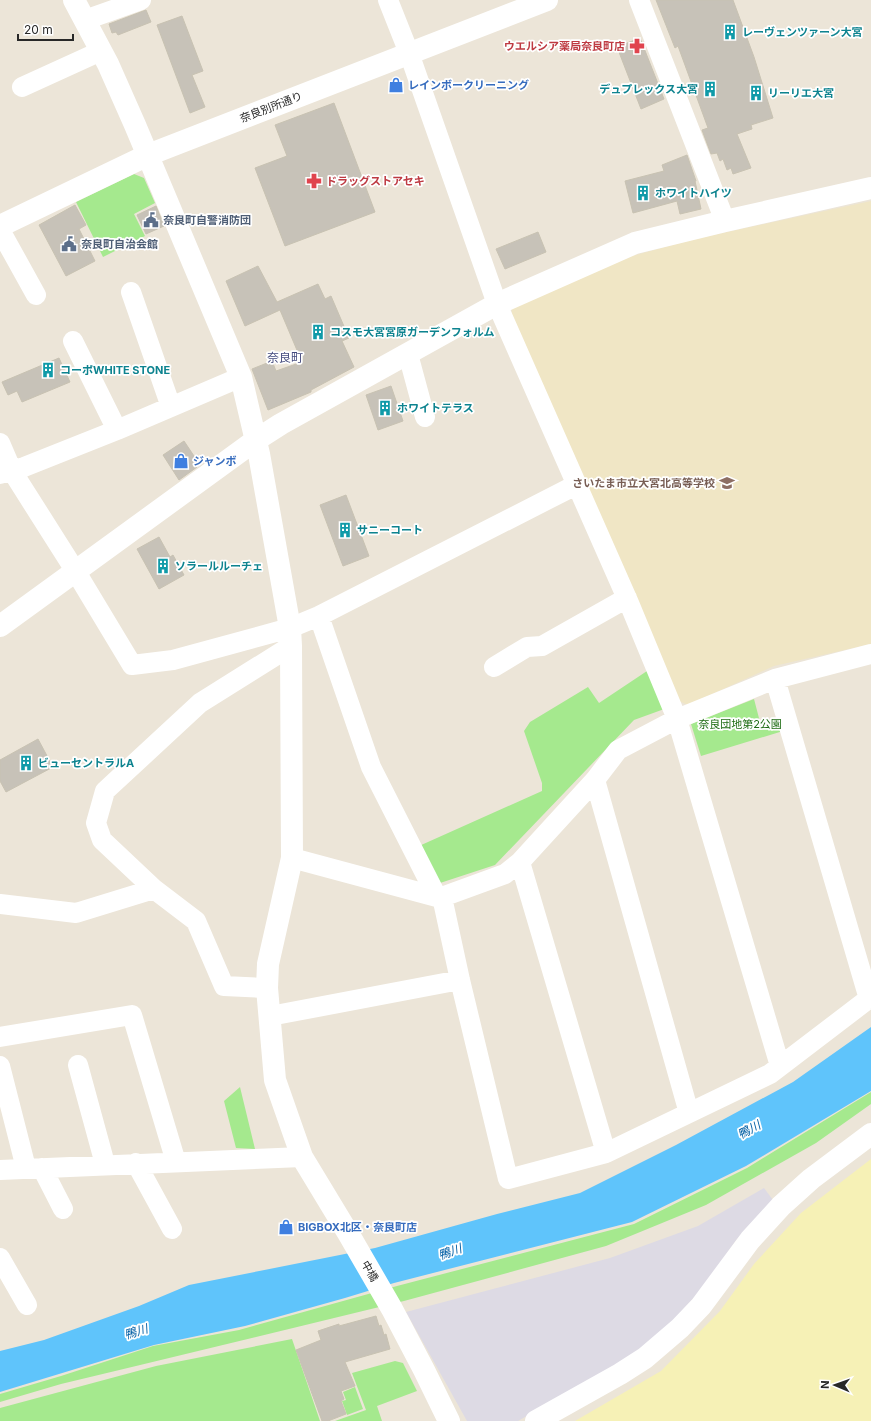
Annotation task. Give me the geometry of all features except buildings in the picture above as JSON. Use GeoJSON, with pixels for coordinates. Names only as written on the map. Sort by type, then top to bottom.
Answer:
{"type":"FeatureCollection","features":[{"type":"Feature","properties":{"kind":"street","name":"中橋"},"geometry":{"type":"LineString","coordinates":[[74,0],[102,51],[136,124],[241,378],[256,440],[291,637],[292,858],[268,964],[267,988],[275,1080],[302,1157],[392,1309],[424,1370],[448,1421]]}},
{"type":"Feature","properties":{"kind":"street"},"geometry":{"type":"LineString","coordinates":[[85,20],[141,0]]}},
{"type":"Feature","properties":{"kind":"street"},"geometry":{"type":"LineString","coordinates":[[388,0],[409,53],[497,304],[627,598],[677,719],[780,1066]]}},
{"type":"Feature","properties":{"kind":"street","name":"奈良別所通り"},"geometry":{"type":"LineString","coordinates":[[0,226],[148,155],[547,0]]}},
{"type":"Feature","properties":{"kind":"street"},"geometry":{"type":"LineString","coordinates":[[638,0],[725,221]]}},
{"type":"Feature","properties":{"kind":"street"},"geometry":{"type":"LineString","coordinates":[[22,87],[102,51]]}},
{"type":"Feature","properties":{"kind":"street"},"geometry":{"type":"LineString","coordinates":[[0,626],[256,440],[281,424],[497,304],[635,243],[871,188]]}},
{"type":"Feature","properties":{"kind":"street"},"geometry":{"type":"LineString","coordinates":[[0,230],[36,295]]}},
{"type":"Feature","properties":{"kind":"street"},"geometry":{"type":"LineString","coordinates":[[132,292],[171,407]]}},
{"type":"Feature","properties":{"kind":"street"},"geometry":{"type":"LineString","coordinates":[[73,341],[117,430]]}},
{"type":"Feature","properties":{"kind":"street"},"geometry":{"type":"LineString","coordinates":[[408,354],[425,417]]}},
{"type":"Feature","properties":{"kind":"street"},"geometry":{"type":"LineString","coordinates":[[6,472],[117,430],[241,378]]}},
{"type":"Feature","properties":{"kind":"street"},"geometry":{"type":"LineString","coordinates":[[0,443],[6,472],[76,572],[132,665],[174,660],[291,637]]}},
{"type":"Feature","properties":{"kind":"street"},"geometry":{"type":"LineString","coordinates":[[267,988],[224,986],[196,921],[154,888],[102,840],[96,823],[105,791],[200,703],[319,616],[576,485]]}},
{"type":"Feature","properties":{"kind":"street"},"geometry":{"type":"LineString","coordinates":[[494,667],[527,647],[542,646],[627,598]]}},
{"type":"Feature","properties":{"kind":"street"},"geometry":{"type":"LineString","coordinates":[[319,616],[370,768],[439,897],[508,1179],[606,1153],[770,1074],[870,998],[775,679]]}},
{"type":"Feature","properties":{"kind":"street"},"geometry":{"type":"LineString","coordinates":[[292,858],[439,897],[505,874],[520,862],[595,780],[618,750],[677,719],[775,679],[871,654]]}},
{"type":"Feature","properties":{"kind":"street"},"geometry":{"type":"LineString","coordinates":[[595,780],[689,1113]]}},
{"type":"Feature","properties":{"kind":"street"},"geometry":{"type":"LineString","coordinates":[[520,862],[606,1153]]}},
{"type":"Feature","properties":{"kind":"street"},"geometry":{"type":"LineString","coordinates":[[0,904],[76,913],[154,888]]}},
{"type":"Feature","properties":{"kind":"street"},"geometry":{"type":"LineString","coordinates":[[270,1016],[460,980]]}},
{"type":"Feature","properties":{"kind":"street"},"geometry":{"type":"LineString","coordinates":[[0,1036],[132,1015],[176,1162]]}},
{"type":"Feature","properties":{"kind":"street"},"geometry":{"type":"LineString","coordinates":[[78,1065],[105,1164]]}},
{"type":"Feature","properties":{"kind":"street"},"geometry":{"type":"LineString","coordinates":[[0,1066],[34,1168],[63,1209]]}},
{"type":"Feature","properties":{"kind":"street"},"geometry":{"type":"LineString","coordinates":[[536,1421],[645,1358],[680,1328],[701,1306],[750,1240],[780,1206],[811,1179],[871,1134]]}},
{"type":"Feature","properties":{"kind":"street"},"geometry":{"type":"LineString","coordinates":[[0,1170],[105,1164],[302,1157]]}},
{"type":"Feature","properties":{"kind":"street"},"geometry":{"type":"LineString","coordinates":[[136,1163],[172,1229]]}},
{"type":"Feature","properties":{"kind":"street"},"geometry":{"type":"LineString","coordinates":[[0,1258],[27,1304]]}},
{"type":"Feature","properties":{"kind":"shaded area","name":"さいたま市立大宮北高等学校"},"geometry":{"type":"Polygon","coordinates":[[[871,201],[871,644],[774,666],[688,705],[679,701],[511,321],[512,308],[632,256],[695,239],[871,201]]]}},
{"type":"Feature","properties":{"kind":"shaded area"},"geometry":{"type":"Polygon","coordinates":[[[764,1188],[773,1200],[737,1239],[703,1288],[665,1329],[639,1351],[518,1421],[467,1421],[406,1312],[610,1258],[698,1226],[764,1188]]]}},
{"type":"Feature","properties":{"kind":"green space"},"geometry":{"type":"Polygon","coordinates":[[[134,174],[144,178],[155,203],[134,214],[145,236],[103,257],[76,202],[134,174]]]}},
{"type":"Feature","properties":{"kind":"green space"},"geometry":{"type":"Polygon","coordinates":[[[650,669],[667,708],[634,720],[495,865],[437,884],[419,846],[542,791],[542,783],[524,731],[530,722],[588,687],[599,703],[650,669]]]}},
{"type":"Feature","properties":{"kind":"green space","name":"奈良団地第2公園"},"geometry":{"type":"Polygon","coordinates":[[[754,699],[760,722],[779,718],[783,731],[701,756],[691,724],[754,699]]]}},
{"type":"Feature","properties":{"kind":"green space"},"geometry":{"type":"Polygon","coordinates":[[[240,1087],[255,1149],[236,1148],[224,1101],[240,1087]]]}},
{"type":"Feature","properties":{"kind":"green space"},"geometry":{"type":"Polygon","coordinates":[[[871,1092],[871,1104],[816,1143],[706,1205],[606,1246],[404,1301],[61,1384],[0,1402],[0,1394],[153,1346],[239,1330],[397,1286],[634,1224],[747,1168],[871,1092]]]}},
{"type":"Feature","properties":{"kind":"green space"},"geometry":{"type":"Polygon","coordinates":[[[292,1339],[320,1421],[0,1421],[0,1408],[156,1366],[292,1339]]]}},
{"type":"Feature","properties":{"kind":"green space"},"geometry":{"type":"Polygon","coordinates":[[[395,1361],[403,1363],[417,1391],[377,1406],[382,1421],[335,1421],[366,1410],[352,1373],[395,1361]]]}},
{"type":"Feature","properties":{"kind":"green space"},"geometry":{"type":"Polygon","coordinates":[[[355,1387],[363,1409],[347,1415],[342,1401],[346,1400],[343,1392],[355,1387]]]}},
{"type":"Feature","properties":{"kind":"sand"},"geometry":{"type":"Polygon","coordinates":[[[871,1159],[871,1421],[575,1421],[661,1371],[720,1311],[754,1264],[801,1213],[871,1159]]]}},
{"type":"Feature","properties":{"kind":"water","name":"鴨川"},"geometry":{"type":"Polygon","coordinates":[[[871,1027],[871,1091],[746,1166],[632,1222],[394,1283],[245,1326],[154,1345],[0,1392],[0,1351],[44,1340],[139,1306],[189,1285],[375,1248],[497,1214],[580,1193],[676,1145],[793,1082],[871,1027]]]}},
{"type":"Feature","properties":{"kind":"place","name":"レーヴェンツァーン大宮"},"geometry":{"type":"Point","coordinates":[730,32]}},
{"type":"Feature","properties":{"kind":"place","name":"ウエルシア薬局奈良町店"},"geometry":{"type":"Point","coordinates":[637,46]}},
{"type":"Feature","properties":{"kind":"place","name":"レインボークリーニング"},"geometry":{"type":"Point","coordinates":[396,85]}},
{"type":"Feature","properties":{"kind":"place","name":"デュプレックス大宮"},"geometry":{"type":"Point","coordinates":[710,89]}},
{"type":"Feature","properties":{"kind":"place","name":"リーリエ大宮"},"geometry":{"type":"Point","coordinates":[756,93]}},
{"type":"Feature","properties":{"kind":"place","name":"ドラッグストアセキ"},"geometry":{"type":"Point","coordinates":[314,181]}},
{"type":"Feature","properties":{"kind":"place","name":"ホワイトハイツ"},"geometry":{"type":"Point","coordinates":[643,193]}},
{"type":"Feature","properties":{"kind":"place","name":"奈良町自警消防団"},"geometry":{"type":"Point","coordinates":[151,220]}},
{"type":"Feature","properties":{"kind":"place","name":"奈良町自治会館"},"geometry":{"type":"Point","coordinates":[69,244]}},
{"type":"Feature","properties":{"kind":"place","name":"コスモ大宮宮原ガーデンフォルム"},"geometry":{"type":"Point","coordinates":[318,332]}},
{"type":"Feature","properties":{"kind":"place","name":"コーポWHITE STONE"},"geometry":{"type":"Point","coordinates":[48,370]}},
{"type":"Feature","properties":{"kind":"place","name":"ホワイトテラス"},"geometry":{"type":"Point","coordinates":[385,408]}},
{"type":"Feature","properties":{"kind":"place","name":"ジャンボ"},"geometry":{"type":"Point","coordinates":[181,461]}},
{"type":"Feature","properties":{"kind":"place","name":"さいたま市立大宮北高等学校"},"geometry":{"type":"Point","coordinates":[727,483]}},
{"type":"Feature","properties":{"kind":"place","name":"サニーコート"},"geometry":{"type":"Point","coordinates":[345,530]}},
{"type":"Feature","properties":{"kind":"place","name":"ソラールルーチェ"},"geometry":{"type":"Point","coordinates":[163,566]}},
{"type":"Feature","properties":{"kind":"place","name":"ビューセントラルA"},"geometry":{"type":"Point","coordinates":[26,763]}},
{"type":"Feature","properties":{"kind":"place","name":"BIGBOX北区・奈良町店"},"geometry":{"type":"Point","coordinates":[286,1227]}},
{"type":"Feature","properties":{"kind":"district","name":"奈良町"},"geometry":{"type":"Point","coordinates":[285,358]}}]}
